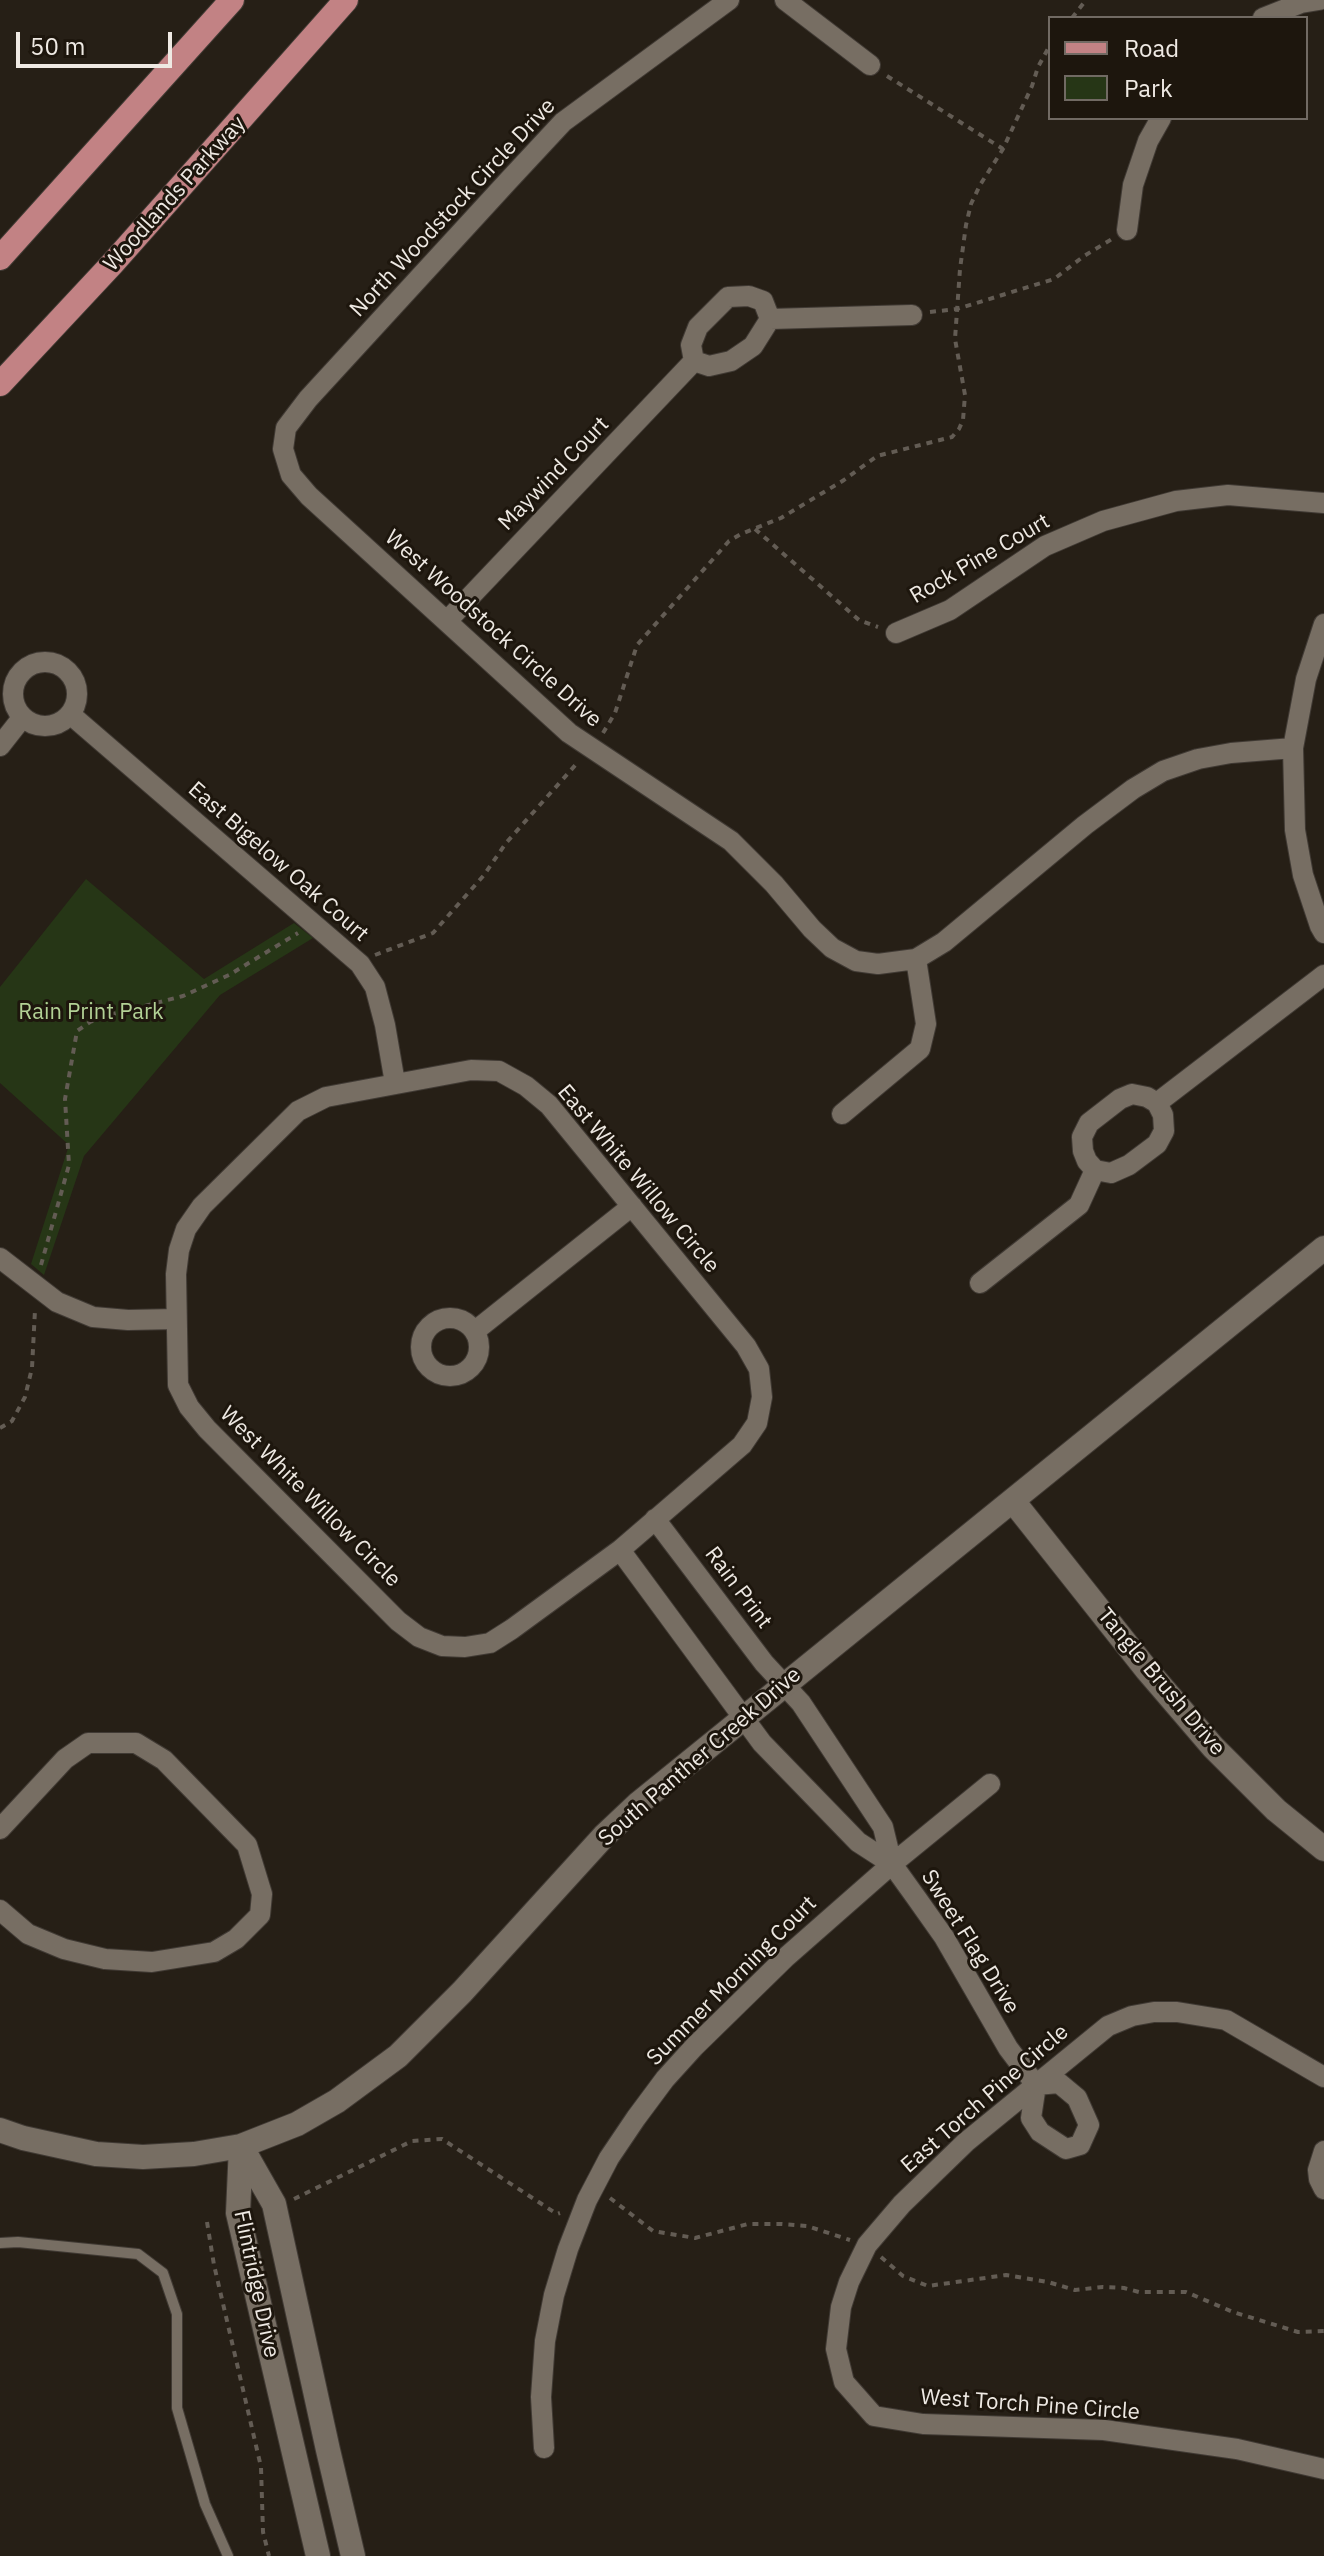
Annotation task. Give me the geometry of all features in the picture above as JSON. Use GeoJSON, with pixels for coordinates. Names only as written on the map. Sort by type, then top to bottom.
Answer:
{"type":"FeatureCollection","features":[{"type":"Feature","properties":{"kind":"main road"},"geometry":{"type":"LineString","coordinates":[[0,258],[232,0]]}},
{"type":"Feature","properties":{"kind":"main road","name":"Woodlands Parkway"},"geometry":{"type":"LineString","coordinates":[[0,384],[113,263],[346,0]]}},
{"type":"Feature","properties":{"kind":"street","name":"North Woodstock Circle Drive"},"geometry":{"type":"LineString","coordinates":[[283,449],[286,428],[308,399],[563,122],[729,0]]}},
{"type":"Feature","properties":{"kind":"street"},"geometry":{"type":"LineString","coordinates":[[785,0],[870,65]]}},
{"type":"Feature","properties":{"kind":"street"},"geometry":{"type":"LineString","coordinates":[[1268,16],[1301,3],[1319,0]]}},
{"type":"Feature","properties":{"kind":"street"},"geometry":{"type":"LineString","coordinates":[[1127,230],[1133,185],[1148,141],[1160,120]]}},
{"type":"Feature","properties":{"kind":"street"},"geometry":{"type":"LineString","coordinates":[[749,296],[763,301],[770,319],[753,346],[731,361],[709,366],[694,361],[691,345],[698,327],[728,297],[749,296]]}},
{"type":"Feature","properties":{"kind":"street"},"geometry":{"type":"LineString","coordinates":[[770,319],[912,315]]}},
{"type":"Feature","properties":{"kind":"street","name":"Maywind Court"},"geometry":{"type":"LineString","coordinates":[[447,621],[694,361]]}},
{"type":"Feature","properties":{"kind":"street","name":"West Woodstock Circle Drive"},"geometry":{"type":"LineString","coordinates":[[283,449],[291,475],[309,496],[530,699],[590,748],[731,841],[774,884],[812,929],[832,948],[856,961],[878,964],[916,959],[944,942],[1085,825],[1163,771],[1220,755],[1293,748]]}},
{"type":"Feature","properties":{"kind":"street","name":"Rock Pine Court"},"geometry":{"type":"LineString","coordinates":[[896,633],[950,610],[1045,546],[1103,521],[1176,501],[1228,495],[1324,503]]}},
{"type":"Feature","properties":{"kind":"street"},"geometry":{"type":"LineString","coordinates":[[1324,624],[1306,679],[1293,748],[1295,830],[1303,875],[1324,933]]}},
{"type":"Feature","properties":{"kind":"street"},"geometry":{"type":"LineString","coordinates":[[48,662],[67,671],[77,692],[76,704],[70,714],[60,723],[44,727],[22,718],[13,696],[17,680],[29,667],[48,662]]}},
{"type":"Feature","properties":{"kind":"street","name":"East Bigelow Oak Court"},"geometry":{"type":"LineString","coordinates":[[70,714],[360,964],[375,987],[395,1083]]}},
{"type":"Feature","properties":{"kind":"street"},"geometry":{"type":"LineString","coordinates":[[0,746],[22,718]]}},
{"type":"Feature","properties":{"kind":"street"},"geometry":{"type":"LineString","coordinates":[[842,1114],[920,1049],[926,1024],[916,959]]}},
{"type":"Feature","properties":{"kind":"street"},"geometry":{"type":"LineString","coordinates":[[1157,1103],[1324,975]]}},
{"type":"Feature","properties":{"kind":"street","name":"East White Willow Circle"},"geometry":{"type":"LineString","coordinates":[[237,1171],[298,1111],[326,1097],[471,1070],[499,1071],[526,1086],[549,1105],[746,1346],[759,1369],[762,1397],[757,1423],[742,1445],[620,1550]]}},
{"type":"Feature","properties":{"kind":"street"},"geometry":{"type":"LineString","coordinates":[[1132,1094],[1157,1103],[1163,1115],[1164,1131],[1157,1144],[1129,1165],[1111,1173],[1095,1170],[1083,1151],[1082,1137],[1089,1123],[1120,1099],[1132,1094]]}},
{"type":"Feature","properties":{"kind":"street"},"geometry":{"type":"LineString","coordinates":[[980,1283],[1079,1205],[1095,1170]]}},
{"type":"Feature","properties":{"kind":"street","name":"West White Willow Circle"},"geometry":{"type":"LineString","coordinates":[[237,1171],[202,1206],[186,1229],[179,1250],[176,1274],[178,1385],[189,1407],[207,1429],[398,1621],[419,1637],[442,1646],[465,1647],[490,1643],[620,1550]]}},
{"type":"Feature","properties":{"kind":"street"},"geometry":{"type":"LineString","coordinates":[[475,1331],[632,1206]]}},
{"type":"Feature","properties":{"kind":"street","name":"South Panther Creek Drive"},"geometry":{"type":"LineString","coordinates":[[0,2130],[96,2154],[143,2157],[194,2154],[241,2146],[297,2124],[337,2101],[398,2056],[462,1992],[604,1836],[639,1803],[1324,1248]]}},
{"type":"Feature","properties":{"kind":"street"},"geometry":{"type":"LineString","coordinates":[[0,1258],[57,1302],[93,1317],[176,1319]]}},
{"type":"Feature","properties":{"kind":"street","name":"Tangle Brush Drive"},"geometry":{"type":"LineString","coordinates":[[1013,1501],[1147,1670],[1213,1747],[1276,1810],[1324,1849]]}},
{"type":"Feature","properties":{"kind":"street","name":"Rain Print"},"geometry":{"type":"LineString","coordinates":[[655,1519],[764,1663],[784,1684]]}},
{"type":"Feature","properties":{"kind":"street"},"geometry":{"type":"LineString","coordinates":[[620,1550],[744,1716]]}},
{"type":"Feature","properties":{"kind":"street","name":"Sweet Flag Drive"},"geometry":{"type":"LineString","coordinates":[[784,1684],[801,1703],[883,1827],[892,1864]]}},
{"type":"Feature","properties":{"kind":"street","name":"Sweet Flag Drive"},"geometry":{"type":"LineString","coordinates":[[744,1716],[762,1743],[858,1842],[892,1864],[944,1937],[1008,2048],[1036,2085]]}},
{"type":"Feature","properties":{"kind":"street"},"geometry":{"type":"LineString","coordinates":[[0,1829],[65,1759],[88,1743],[136,1743],[164,1760],[247,1845],[262,1894],[260,1915],[236,1939],[214,1952],[152,1962],[105,1959],[64,1949],[28,1934],[0,1910]]}},
{"type":"Feature","properties":{"kind":"street","name":"Summer Morning Court"},"geometry":{"type":"LineString","coordinates":[[544,2448],[541,2397],[545,2341],[554,2295],[587,2200],[609,2158],[665,2079],[694,2047],[785,1958],[892,1864],[990,1784]]}},
{"type":"Feature","properties":{"kind":"street","name":"East Torch Pine Circle"},"geometry":{"type":"LineString","coordinates":[[874,2416],[844,2382],[836,2349],[841,2307],[867,2245],[902,2204],[956,2152],[1108,2026],[1132,2016],[1154,2012],[1177,2012],[1226,2020],[1324,2077]]}},
{"type":"Feature","properties":{"kind":"street","name":"Flintridge Drive"},"geometry":{"type":"LineString","coordinates":[[241,2146],[238,2213],[318,2556]]}},
{"type":"Feature","properties":{"kind":"street","name":"Flintridge Drive"},"geometry":{"type":"LineString","coordinates":[[241,2146],[274,2204],[353,2556]]}},
{"type":"Feature","properties":{"kind":"street"},"geometry":{"type":"LineString","coordinates":[[1324,2151],[1318,2170],[1324,2189]]}},
{"type":"Feature","properties":{"kind":"street","name":"West Torch Pine Circle"},"geometry":{"type":"LineString","coordinates":[[874,2416],[923,2424],[1104,2430],[1237,2449],[1324,2469]]}},
{"type":"Feature","properties":{"kind":"lane"},"geometry":{"type":"LineString","coordinates":[[0,2243],[18,2242],[138,2254],[163,2273],[177,2314],[177,2408],[205,2504],[228,2556]]}},
{"type":"Feature","properties":{"kind":"path"},"geometry":{"type":"LineString","coordinates":[[1074,16],[1086,0]]}},
{"type":"Feature","properties":{"kind":"path"},"geometry":{"type":"LineString","coordinates":[[360,964],[377,954],[433,933],[484,875],[506,843],[609,726],[637,645],[729,541],[781,518],[877,456],[952,437],[963,420],[965,395],[955,339],[966,225],[971,204],[1003,149],[1048,49]]}},
{"type":"Feature","properties":{"kind":"path"},"geometry":{"type":"LineString","coordinates":[[870,65],[1003,149]]}},
{"type":"Feature","properties":{"kind":"path"},"geometry":{"type":"LineString","coordinates":[[912,315],[957,309],[1054,279],[1127,230]]}},
{"type":"Feature","properties":{"kind":"path"},"geometry":{"type":"LineString","coordinates":[[755,529],[859,620],[896,633]]}},
{"type":"Feature","properties":{"kind":"path"},"geometry":{"type":"LineString","coordinates":[[0,1428],[12,1421],[25,1397],[32,1368],[43,1253],[69,1165],[65,1099],[77,1031],[105,1016],[183,996],[229,975],[295,936],[309,922]]}},
{"type":"Feature","properties":{"kind":"path"},"geometry":{"type":"LineString","coordinates":[[294,2199],[412,2141],[442,2139],[557,2214],[587,2200],[611,2198],[653,2231],[695,2238],[748,2224],[807,2226],[867,2245],[903,2276],[928,2286],[1006,2275],[1075,2290],[1103,2287],[1139,2292],[1186,2292],[1233,2312],[1298,2332],[1324,2331]]}},
{"type":"Feature","properties":{"kind":"path"},"geometry":{"type":"LineString","coordinates":[[207,2222],[214,2265],[261,2467],[263,2532],[269,2556]]}},
{"type":"Feature","properties":{"kind":"green space","name":"Rain Print Park"},"geometry":{"type":"Polygon","coordinates":[[[86,879],[204,979],[294,923],[313,938],[220,995],[84,1156],[44,1275],[31,1264],[69,1145],[0,1083],[0,987],[86,879]]]}}]}
